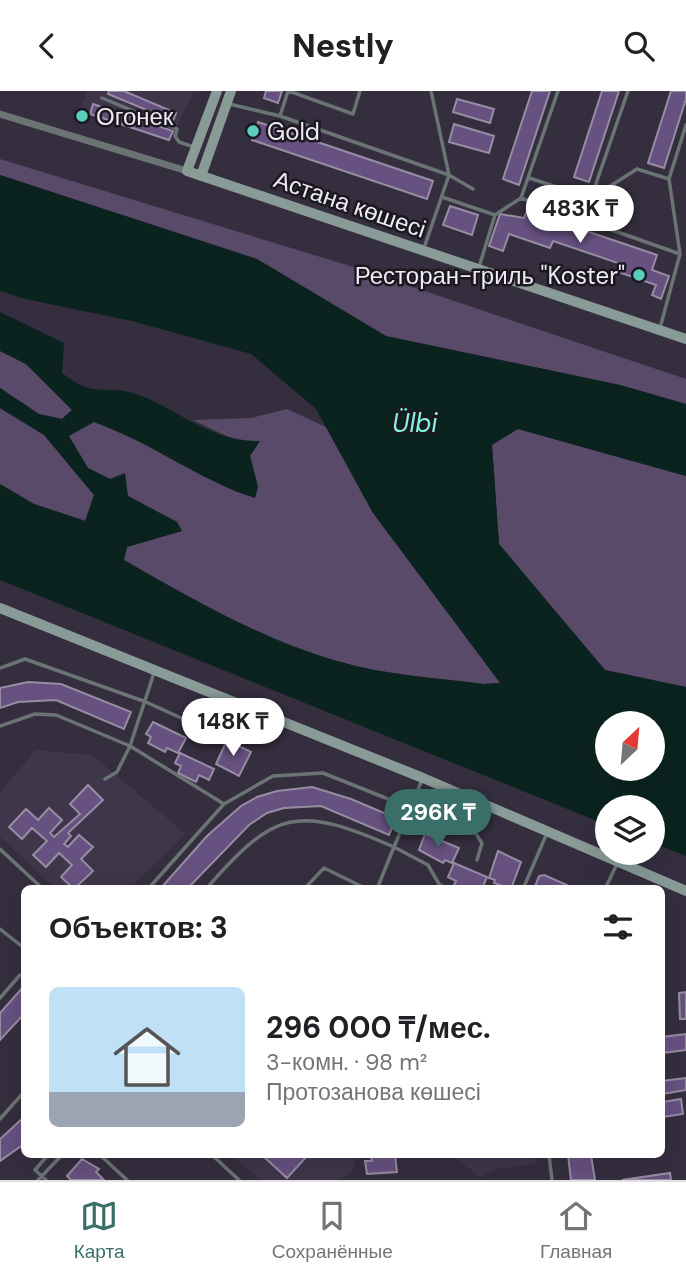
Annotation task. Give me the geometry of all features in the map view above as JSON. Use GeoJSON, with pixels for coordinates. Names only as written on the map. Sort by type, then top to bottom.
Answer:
{"type":"FeatureCollection","features":[{"type":"Feature","properties":{"kind":"street"},"geometry":{"type":"LineString","coordinates":[[187,171],[217,91]]}},
{"type":"Feature","properties":{"kind":"street"},"geometry":{"type":"LineString","coordinates":[[201,176],[231,91]]}},
{"type":"Feature","properties":{"kind":"street","name":"Астана көшесі"},"geometry":{"type":"LineString","coordinates":[[0,114],[187,171],[686,339]]}},
{"type":"Feature","properties":{"kind":"street"},"geometry":{"type":"LineString","coordinates":[[0,608],[423,778],[595,852]]}},
{"type":"Feature","properties":{"kind":"street"},"geometry":{"type":"LineString","coordinates":[[625,865],[686,891]]}},
{"type":"Feature","properties":{"kind":"lane"},"geometry":{"type":"LineString","coordinates":[[280,116],[288,91],[353,114],[360,91]]}},
{"type":"Feature","properties":{"kind":"lane"},"geometry":{"type":"LineString","coordinates":[[423,250],[449,175],[431,91]]}},
{"type":"Feature","properties":{"kind":"lane"},"geometry":{"type":"LineString","coordinates":[[478,269],[495,215],[521,198],[558,91]]}},
{"type":"Feature","properties":{"kind":"lane"},"geometry":{"type":"LineString","coordinates":[[592,198],[628,91]]}},
{"type":"Feature","properties":{"kind":"lane"},"geometry":{"type":"LineString","coordinates":[[102,98],[177,129],[175,136],[179,142],[196,148]]}},
{"type":"Feature","properties":{"kind":"lane"},"geometry":{"type":"LineString","coordinates":[[226,104],[280,116],[449,175],[473,189]]}},
{"type":"Feature","properties":{"kind":"lane"},"geometry":{"type":"LineString","coordinates":[[659,330],[680,254],[669,180],[686,125]]}},
{"type":"Feature","properties":{"kind":"lane"},"geometry":{"type":"LineString","coordinates":[[592,198],[637,169],[669,180]]}},
{"type":"Feature","properties":{"kind":"lane"},"geometry":{"type":"LineString","coordinates":[[529,178],[592,198]]}},
{"type":"Feature","properties":{"kind":"lane"},"geometry":{"type":"LineString","coordinates":[[442,197],[495,215]]}},
{"type":"Feature","properties":{"kind":"lane"},"geometry":{"type":"LineString","coordinates":[[521,198],[680,254]]}},
{"type":"Feature","properties":{"kind":"lane"},"geometry":{"type":"LineString","coordinates":[[0,668],[25,659],[146,702],[214,733]]}},
{"type":"Feature","properties":{"kind":"lane"},"geometry":{"type":"LineString","coordinates":[[105,779],[117,772],[130,746],[155,669]]}},
{"type":"Feature","properties":{"kind":"lane"},"geometry":{"type":"LineString","coordinates":[[0,726],[35,714],[56,715],[130,746],[224,804]]}},
{"type":"Feature","properties":{"kind":"lane"},"geometry":{"type":"LineString","coordinates":[[152,885],[224,804],[273,776],[323,773],[412,807],[476,834],[482,843],[477,860]]}},
{"type":"Feature","properties":{"kind":"lane"},"geometry":{"type":"LineString","coordinates":[[379,885],[423,778]]}},
{"type":"Feature","properties":{"kind":"lane"},"geometry":{"type":"LineString","coordinates":[[209,885],[232,858],[267,829],[308,819],[344,826],[394,847],[428,865],[441,885]]}},
{"type":"Feature","properties":{"kind":"lane"},"geometry":{"type":"LineString","coordinates":[[525,885],[548,832]]}},
{"type":"Feature","properties":{"kind":"lane"},"geometry":{"type":"LineString","coordinates":[[0,849],[39,885]]}},
{"type":"Feature","properties":{"kind":"lane"},"geometry":{"type":"LineString","coordinates":[[607,885],[617,865]]}},
{"type":"Feature","properties":{"kind":"lane"},"geometry":{"type":"LineString","coordinates":[[308,885],[324,868],[359,885]]}},
{"type":"Feature","properties":{"kind":"lane"},"geometry":{"type":"LineString","coordinates":[[0,929],[21,946]]}},
{"type":"Feature","properties":{"kind":"lane"},"geometry":{"type":"LineString","coordinates":[[0,998],[20,975]]}},
{"type":"Feature","properties":{"kind":"lane"},"geometry":{"type":"LineString","coordinates":[[0,1119],[21,1095]]}},
{"type":"Feature","properties":{"kind":"lane"},"geometry":{"type":"LineString","coordinates":[[45,1158],[35,1170],[40,1178],[46,1180]]}},
{"type":"Feature","properties":{"kind":"lane"},"geometry":{"type":"LineString","coordinates":[[40,1178],[59,1158]]}},
{"type":"Feature","properties":{"kind":"lane"},"geometry":{"type":"LineString","coordinates":[[103,1158],[127,1180]]}},
{"type":"Feature","properties":{"kind":"lane"},"geometry":{"type":"LineString","coordinates":[[215,1158],[239,1180]]}},
{"type":"Feature","properties":{"kind":"lane"},"geometry":{"type":"LineString","coordinates":[[549,1158],[552,1180]]}},
{"type":"Feature","properties":{"kind":"shaded area"},"geometry":{"type":"Polygon","coordinates":[[[88,91],[194,91],[169,142],[79,110],[88,91]]]}},
{"type":"Feature","properties":{"kind":"shaded area"},"geometry":{"type":"Polygon","coordinates":[[[0,159],[350,266],[686,379],[686,404],[620,385],[386,336],[257,259],[0,175],[0,159]]]}},
{"type":"Feature","properties":{"kind":"shaded area"},"geometry":{"type":"Polygon","coordinates":[[[0,351],[26,364],[72,410],[62,419],[39,414],[0,388],[0,351]]]}},
{"type":"Feature","properties":{"kind":"shaded area"},"geometry":{"type":"Polygon","coordinates":[[[0,408],[44,435],[94,495],[86,521],[34,504],[0,484],[0,408]]]}},
{"type":"Feature","properties":{"kind":"shaded area"},"geometry":{"type":"Polygon","coordinates":[[[287,409],[326,427],[373,513],[501,683],[484,684],[391,673],[354,666],[308,652],[227,617],[124,560],[127,547],[182,531],[177,522],[128,496],[110,479],[88,468],[68,436],[94,422],[151,446],[237,492],[258,487],[250,456],[259,442],[237,441],[193,420],[251,418],[287,409]]]}},
{"type":"Feature","properties":{"kind":"shaded area"},"geometry":{"type":"Polygon","coordinates":[[[518,429],[686,476],[686,687],[605,670],[499,544],[492,444],[518,429]]]}},
{"type":"Feature","properties":{"kind":"shaded area"},"geometry":{"type":"Polygon","coordinates":[[[36,750],[92,755],[186,834],[133,885],[52,885],[0,837],[0,792],[36,750]]]}},
{"type":"Feature","properties":{"kind":"shaded area"},"geometry":{"type":"Polygon","coordinates":[[[235,1158],[354,1158],[354,1169],[340,1180],[260,1180],[235,1158]]]}},
{"type":"Feature","properties":{"kind":"shaded area"},"geometry":{"type":"Polygon","coordinates":[[[454,1158],[535,1158],[536,1163],[493,1170],[481,1177],[454,1158]]]}},
{"type":"Feature","properties":{"kind":"water","name":"Ülbi"},"geometry":{"type":"Polygon","coordinates":[[[0,175],[257,259],[386,336],[620,385],[686,404],[686,476],[518,429],[492,445],[499,544],[605,670],[686,687],[686,856],[665,848],[665,795],[595,795],[595,820],[0,580],[0,484],[34,504],[85,521],[94,495],[44,435],[0,408],[0,388],[39,414],[62,419],[72,410],[26,364],[0,351],[0,312],[64,343],[62,373],[83,386],[139,395],[211,431],[242,440],[260,441],[250,456],[258,487],[255,498],[214,481],[94,422],[69,436],[88,468],[110,479],[125,473],[128,496],[177,522],[182,531],[127,547],[124,560],[254,630],[309,652],[355,666],[392,673],[484,684],[500,683],[373,513],[316,409],[251,354],[132,321],[25,299],[0,291],[0,175]]]}},
{"type":"Feature","properties":{"kind":"building"},"geometry":{"type":"Polygon","coordinates":[[[109,91],[124,91],[176,113],[173,121],[108,94],[109,91]]]}},
{"type":"Feature","properties":{"kind":"building"},"geometry":{"type":"Polygon","coordinates":[[[266,91],[282,91],[278,103],[264,98],[266,91]]]}},
{"type":"Feature","properties":{"kind":"building"},"geometry":{"type":"Polygon","coordinates":[[[532,91],[550,91],[519,185],[503,179],[532,91]]]}},
{"type":"Feature","properties":{"kind":"building"},"geometry":{"type":"Polygon","coordinates":[[[602,91],[619,91],[589,182],[574,177],[602,91]]]}},
{"type":"Feature","properties":{"kind":"building"},"geometry":{"type":"Polygon","coordinates":[[[671,91],[686,91],[686,99],[664,168],[648,163],[671,91]]]}},
{"type":"Feature","properties":{"kind":"building"},"geometry":{"type":"Polygon","coordinates":[[[457,99],[494,109],[490,123],[453,112],[457,99]]]}},
{"type":"Feature","properties":{"kind":"building"},"geometry":{"type":"Polygon","coordinates":[[[93,104],[173,131],[169,140],[90,114],[93,104]]]}},
{"type":"Feature","properties":{"kind":"building"},"geometry":{"type":"Polygon","coordinates":[[[258,122],[433,181],[427,199],[252,140],[258,122]]]}},
{"type":"Feature","properties":{"kind":"building"},"geometry":{"type":"Polygon","coordinates":[[[454,124],[494,136],[489,153],[449,142],[454,124]]]}},
{"type":"Feature","properties":{"kind":"building"},"geometry":{"type":"Polygon","coordinates":[[[450,206],[478,215],[472,235],[443,225],[450,206]]]}},
{"type":"Feature","properties":{"kind":"building"},"geometry":{"type":"Polygon","coordinates":[[[527,211],[657,255],[652,270],[669,276],[661,299],[652,295],[656,285],[618,272],[621,264],[553,241],[550,248],[509,234],[503,251],[489,246],[500,214],[524,218],[527,211]]]}},
{"type":"Feature","properties":{"kind":"building"},"geometry":{"type":"Polygon","coordinates":[[[28,682],[61,684],[131,712],[124,729],[56,700],[18,702],[0,708],[0,688],[28,682]]]}},
{"type":"Feature","properties":{"kind":"building"},"geometry":{"type":"Polygon","coordinates":[[[153,722],[186,738],[178,753],[167,748],[165,752],[148,743],[151,737],[146,734],[153,722]]]}},
{"type":"Feature","properties":{"kind":"building"},"geometry":{"type":"Polygon","coordinates":[[[227,740],[251,752],[239,776],[216,764],[227,740]]]}},
{"type":"Feature","properties":{"kind":"building"},"geometry":{"type":"Polygon","coordinates":[[[180,753],[214,769],[209,780],[199,775],[196,782],[178,773],[181,766],[175,763],[180,753]]]}},
{"type":"Feature","properties":{"kind":"building"},"geometry":{"type":"Polygon","coordinates":[[[88,785],[103,800],[68,833],[71,836],[64,844],[68,847],[79,835],[93,847],[81,859],[93,871],[78,885],[70,885],[61,877],[72,865],[59,853],[46,867],[33,855],[47,841],[32,828],[22,839],[9,827],[26,809],[38,820],[49,808],[62,820],[50,833],[54,837],[80,814],[70,804],[88,785]]]}},
{"type":"Feature","properties":{"kind":"building"},"geometry":{"type":"Polygon","coordinates":[[[312,787],[351,799],[396,818],[389,835],[321,806],[284,808],[267,813],[249,825],[191,885],[164,885],[207,836],[241,806],[257,797],[277,791],[312,787]]]}},
{"type":"Feature","properties":{"kind":"building"},"geometry":{"type":"Polygon","coordinates":[[[425,834],[459,848],[452,863],[445,860],[443,863],[419,850],[425,834]]]}},
{"type":"Feature","properties":{"kind":"building"},"geometry":{"type":"Polygon","coordinates":[[[498,851],[521,862],[512,885],[500,885],[489,878],[498,851]]]}},
{"type":"Feature","properties":{"kind":"building"},"geometry":{"type":"Polygon","coordinates":[[[454,863],[487,877],[484,885],[454,885],[456,881],[448,877],[454,863]]]}},
{"type":"Feature","properties":{"kind":"building"},"geometry":{"type":"Polygon","coordinates":[[[544,875],[567,885],[536,885],[539,876],[544,875]]]}},
{"type":"Feature","properties":{"kind":"building"},"geometry":{"type":"Polygon","coordinates":[[[21,989],[21,1017],[0,1040],[0,1013],[21,989]]]}},
{"type":"Feature","properties":{"kind":"building"},"geometry":{"type":"Polygon","coordinates":[[[686,992],[686,1019],[680,1019],[679,993],[686,992]]]}},
{"type":"Feature","properties":{"kind":"building"},"geometry":{"type":"Polygon","coordinates":[[[686,1034],[686,1050],[665,1053],[665,1037],[686,1034]]]}},
{"type":"Feature","properties":{"kind":"building"},"geometry":{"type":"Polygon","coordinates":[[[686,1078],[686,1090],[665,1094],[665,1081],[686,1078]]]}},
{"type":"Feature","properties":{"kind":"building"},"geometry":{"type":"Polygon","coordinates":[[[681,1099],[683,1114],[665,1117],[665,1102],[681,1099]]]}},
{"type":"Feature","properties":{"kind":"building"},"geometry":{"type":"Polygon","coordinates":[[[21,1120],[21,1146],[0,1161],[0,1139],[21,1120]]]}},
{"type":"Feature","properties":{"kind":"building"},"geometry":{"type":"Polygon","coordinates":[[[265,1158],[305,1158],[287,1178],[265,1158]]]}},
{"type":"Feature","properties":{"kind":"building"},"geometry":{"type":"Polygon","coordinates":[[[372,1158],[395,1158],[397,1172],[367,1174],[365,1161],[372,1161],[372,1158]]]}},
{"type":"Feature","properties":{"kind":"building"},"geometry":{"type":"Polygon","coordinates":[[[568,1158],[591,1158],[595,1180],[571,1180],[568,1158]]]}},
{"type":"Feature","properties":{"kind":"building"},"geometry":{"type":"Polygon","coordinates":[[[82,1159],[99,1169],[96,1172],[104,1180],[71,1180],[67,1176],[82,1159]]]}},
{"type":"Feature","properties":{"kind":"building"},"geometry":{"type":"Polygon","coordinates":[[[670,1173],[671,1180],[622,1180],[670,1173]]]}},
{"type":"Feature","properties":{"kind":"place","name":"Огонек"},"geometry":{"type":"Point","coordinates":[82,116]}},
{"type":"Feature","properties":{"kind":"place","name":"Gold"},"geometry":{"type":"Point","coordinates":[253,131]}},
{"type":"Feature","properties":{"kind":"place","name":"Ресторан-гриль \"Koster\""},"geometry":{"type":"Point","coordinates":[639,275]}}]}
